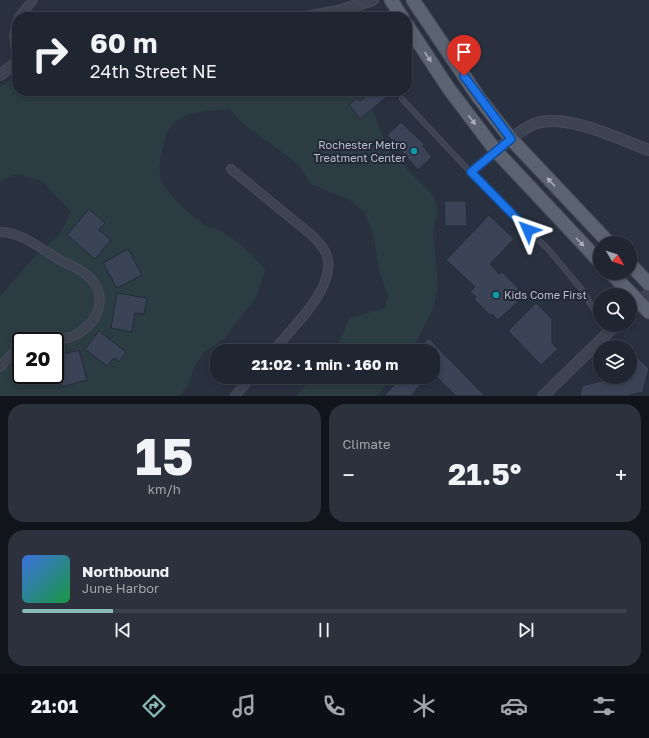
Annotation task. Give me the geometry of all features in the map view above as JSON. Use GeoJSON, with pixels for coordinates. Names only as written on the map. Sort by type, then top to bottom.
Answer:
{"type":"FeatureCollection","features":[{"type":"Feature","properties":{"kind":"main road"},"geometry":{"type":"LineString","coordinates":[[391,0],[399,12]]}},
{"type":"Feature","properties":{"kind":"main road"},"geometry":{"type":"LineString","coordinates":[[413,0],[476,92],[511,139],[602,236]]}},
{"type":"Feature","properties":{"kind":"main road"},"geometry":{"type":"LineString","coordinates":[[412,33],[449,89],[496,151],[593,255]]}},
{"type":"Feature","properties":{"kind":"main road"},"geometry":{"type":"LineString","coordinates":[[637,271],[649,284]]}},
{"type":"Feature","properties":{"kind":"main road"},"geometry":{"type":"LineString","coordinates":[[637,308],[649,312]]}},
{"type":"Feature","properties":{"kind":"street"},"geometry":{"type":"LineString","coordinates":[[23,12],[33,0]]}},
{"type":"Feature","properties":{"kind":"street"},"geometry":{"type":"LineString","coordinates":[[333,12],[373,0]]}},
{"type":"Feature","properties":{"kind":"street"},"geometry":{"type":"LineString","coordinates":[[0,74],[12,66]]}},
{"type":"Feature","properties":{"kind":"street"},"geometry":{"type":"LineString","coordinates":[[471,172],[511,139],[535,124],[557,120],[577,124],[649,150]]}},
{"type":"Feature","properties":{"kind":"street"},"geometry":{"type":"LineString","coordinates":[[231,169],[314,237],[324,249],[328,261],[324,285],[316,299],[279,344]]}},
{"type":"Feature","properties":{"kind":"street"},"geometry":{"type":"LineString","coordinates":[[0,232],[11,232],[24,237],[86,275],[94,282],[99,292],[101,302],[99,311],[80,332],[72,337],[64,339]]}},
{"type":"Feature","properties":{"kind":"street"},"geometry":{"type":"LineString","coordinates":[[637,305],[649,293]]}},
{"type":"Feature","properties":{"kind":"street"},"geometry":{"type":"LineString","coordinates":[[543,396],[607,332]]}},
{"type":"Feature","properties":{"kind":"street"},"geometry":{"type":"LineString","coordinates":[[0,367],[12,354]]}},
{"type":"Feature","properties":{"kind":"street"},"geometry":{"type":"LineString","coordinates":[[235,396],[245,384]]}},
{"type":"Feature","properties":{"kind":"lane"},"geometry":{"type":"LineString","coordinates":[[402,99],[518,221],[548,249],[582,292],[593,309]]}},
{"type":"Feature","properties":{"kind":"shaded area"},"geometry":{"type":"Polygon","coordinates":[[[12,81],[12,96],[366,96],[392,154],[434,196],[438,211],[433,232],[438,283],[434,307],[416,344],[338,344],[350,318],[385,308],[388,296],[380,273],[373,233],[364,212],[350,200],[311,184],[297,163],[242,123],[230,109],[199,112],[180,119],[173,124],[167,132],[160,164],[160,176],[166,189],[187,211],[202,223],[221,231],[239,243],[265,269],[257,296],[223,340],[217,344],[210,344],[210,348],[204,352],[194,367],[189,384],[179,396],[0,396],[0,296],[31,261],[60,234],[71,211],[42,181],[17,174],[0,181],[0,86],[12,81]]]}},
{"type":"Feature","properties":{"kind":"shaded area"},"geometry":{"type":"Polygon","coordinates":[[[306,384],[387,384],[377,396],[297,396],[306,384]]]}},
{"type":"Feature","properties":{"kind":"building"},"geometry":{"type":"Polygon","coordinates":[[[366,96],[388,96],[360,119],[349,105],[357,98],[360,101],[366,96]]]}},
{"type":"Feature","properties":{"kind":"building","name":"Rochester Metro Treatment Center"},"geometry":{"type":"Polygon","coordinates":[[[401,122],[424,144],[423,146],[432,157],[418,170],[387,135],[401,122]]]}},
{"type":"Feature","properties":{"kind":"building"},"geometry":{"type":"Polygon","coordinates":[[[444,201],[466,201],[467,226],[445,226],[444,201]]]}},
{"type":"Feature","properties":{"kind":"building"},"geometry":{"type":"Polygon","coordinates":[[[89,209],[105,223],[99,230],[111,240],[95,259],[67,235],[89,209]]]}},
{"type":"Feature","properties":{"kind":"building"},"geometry":{"type":"Polygon","coordinates":[[[489,215],[514,239],[490,264],[499,274],[502,272],[519,289],[516,292],[522,298],[498,320],[492,314],[491,316],[474,299],[476,297],[470,292],[475,287],[446,260],[489,215]]]}},
{"type":"Feature","properties":{"kind":"building"},"geometry":{"type":"Polygon","coordinates":[[[128,249],[142,275],[117,288],[103,263],[128,249]]]}},
{"type":"Feature","properties":{"kind":"building"},"geometry":{"type":"Polygon","coordinates":[[[117,293],[147,298],[144,314],[135,313],[132,332],[111,328],[117,293]]]}},
{"type":"Feature","properties":{"kind":"building"},"geometry":{"type":"Polygon","coordinates":[[[536,303],[552,319],[552,343],[558,349],[541,365],[508,331],[536,303]]]}},
{"type":"Feature","properties":{"kind":"building"},"geometry":{"type":"Polygon","coordinates":[[[99,331],[126,352],[119,362],[114,358],[107,366],[85,349],[99,331]]]}},
{"type":"Feature","properties":{"kind":"building"},"geometry":{"type":"Polygon","coordinates":[[[429,338],[435,344],[423,344],[429,338]]]}},
{"type":"Feature","properties":{"kind":"building"},"geometry":{"type":"Polygon","coordinates":[[[79,350],[87,380],[62,387],[61,384],[64,384],[64,354],[79,350]]]}},
{"type":"Feature","properties":{"kind":"building"},"geometry":{"type":"Polygon","coordinates":[[[440,350],[485,396],[456,396],[440,380],[440,350]]]}},
{"type":"Feature","properties":{"kind":"building"},"geometry":{"type":"Polygon","coordinates":[[[637,357],[649,369],[643,392],[627,396],[580,396],[582,386],[593,383],[637,384],[637,357]]]}},
{"type":"Feature","properties":{"kind":"building"},"geometry":{"type":"Polygon","coordinates":[[[395,384],[421,384],[411,396],[384,396],[395,384]]]}},
{"type":"Feature","properties":{"kind":"place","name":"Rochester Metro Treatment Center"},"geometry":{"type":"Point","coordinates":[414,151]}},
{"type":"Feature","properties":{"kind":"place","name":"Kids Come First"},"geometry":{"type":"Point","coordinates":[496,295]}},
{"type":"Feature","properties":{"kind":"route"},"geometry":{"type":"LineString","coordinates":[[464,76],[511,139],[471,172],[528,230]]}}]}
